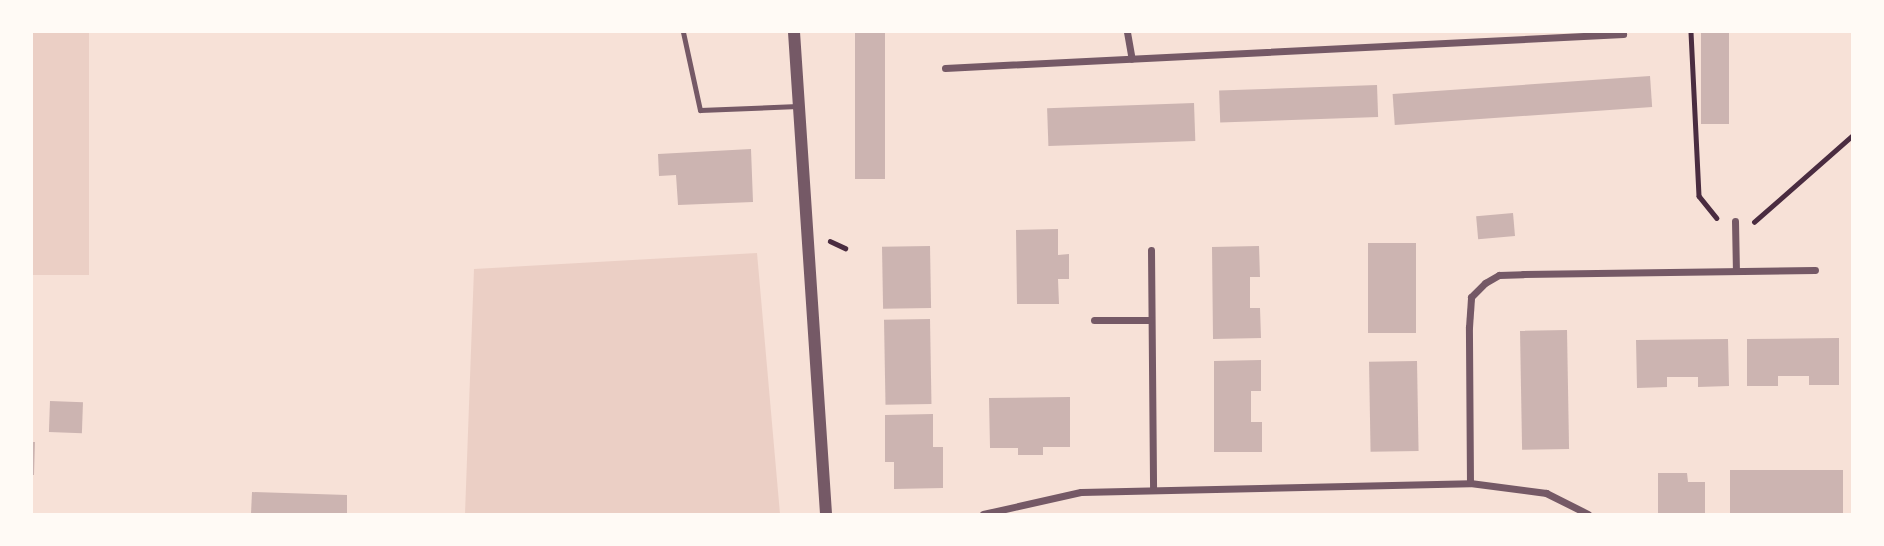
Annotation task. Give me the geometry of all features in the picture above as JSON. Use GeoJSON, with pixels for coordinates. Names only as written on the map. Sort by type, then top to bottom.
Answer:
{"type":"FeatureCollection","features":[{"type":"Feature","properties":{"kind":"street"},"geometry":{"type":"LineString","coordinates":[[794,32],[826,514]]}},
{"type":"Feature","properties":{"kind":"street"},"geometry":{"type":"LineString","coordinates":[[1127,32],[1132,59]]}},
{"type":"Feature","properties":{"kind":"street"},"geometry":{"type":"LineString","coordinates":[[945,68],[1623,34]]}},
{"type":"Feature","properties":{"kind":"street"},"geometry":{"type":"LineString","coordinates":[[1735,221],[1736,271]]}},
{"type":"Feature","properties":{"kind":"street"},"geometry":{"type":"LineString","coordinates":[[1151,250],[1153,489]]}},
{"type":"Feature","properties":{"kind":"street"},"geometry":{"type":"LineString","coordinates":[[1470,483],[1471,297],[1485,283],[1499,275],[1523,274],[1815,270]]}},
{"type":"Feature","properties":{"kind":"street"},"geometry":{"type":"LineString","coordinates":[[1094,320],[1150,320]]}},
{"type":"Feature","properties":{"kind":"street"},"geometry":{"type":"LineString","coordinates":[[984,514],[1081,492],[1470,483],[1546,493],[1588,514]]}},
{"type":"Feature","properties":{"kind":"lane"},"geometry":{"type":"LineString","coordinates":[[683,32],[700,110],[800,106]]}},
{"type":"Feature","properties":{"kind":"path"},"geometry":{"type":"LineString","coordinates":[[1691,32],[1699,196],[1714,217],[1756,222],[1853,135]]}},
{"type":"Feature","properties":{"kind":"shaded area"},"geometry":{"type":"Polygon","coordinates":[[[32,32],[89,32],[89,275],[32,275],[32,32]]]}},
{"type":"Feature","properties":{"kind":"shaded area"},"geometry":{"type":"Polygon","coordinates":[[[757,253],[780,514],[465,514],[474,269],[757,253]]]}},
{"type":"Feature","properties":{"kind":"building"},"geometry":{"type":"Polygon","coordinates":[[[855,32],[885,32],[885,179],[855,179],[855,32]]]}},
{"type":"Feature","properties":{"kind":"building"},"geometry":{"type":"Polygon","coordinates":[[[1701,32],[1729,32],[1729,124],[1701,124],[1701,32]]]}},
{"type":"Feature","properties":{"kind":"building"},"geometry":{"type":"Polygon","coordinates":[[[1650,76],[1652,107],[1395,125],[1393,94],[1650,76]]]}},
{"type":"Feature","properties":{"kind":"building"},"geometry":{"type":"Polygon","coordinates":[[[1377,85],[1378,117],[1220,122],[1219,91],[1377,85]]]}},
{"type":"Feature","properties":{"kind":"building"},"geometry":{"type":"Polygon","coordinates":[[[1194,103],[1195,141],[1048,146],[1047,108],[1194,103]]]}},
{"type":"Feature","properties":{"kind":"building"},"geometry":{"type":"Polygon","coordinates":[[[751,149],[753,202],[678,205],[676,175],[659,176],[658,154],[751,149]]]}},
{"type":"Feature","properties":{"kind":"building"},"geometry":{"type":"Polygon","coordinates":[[[1513,213],[1515,236],[1478,239],[1476,216],[1513,213]]]}},
{"type":"Feature","properties":{"kind":"building"},"geometry":{"type":"Polygon","coordinates":[[[1058,229],[1058,255],[1069,254],[1069,279],[1058,279],[1059,304],[1017,304],[1016,230],[1058,229]]]}},
{"type":"Feature","properties":{"kind":"building"},"geometry":{"type":"Polygon","coordinates":[[[1368,243],[1416,243],[1416,333],[1368,333],[1368,243]]]}},
{"type":"Feature","properties":{"kind":"building"},"geometry":{"type":"Polygon","coordinates":[[[930,246],[931,308],[883,309],[882,247],[930,246]]]}},
{"type":"Feature","properties":{"kind":"building"},"geometry":{"type":"Polygon","coordinates":[[[1259,246],[1260,277],[1250,277],[1250,308],[1260,308],[1261,338],[1213,339],[1212,247],[1259,246]]]}},
{"type":"Feature","properties":{"kind":"building"},"geometry":{"type":"Polygon","coordinates":[[[930,319],[931,404],[885,405],[884,320],[930,319]]]}},
{"type":"Feature","properties":{"kind":"building"},"geometry":{"type":"Polygon","coordinates":[[[1567,330],[1569,449],[1522,450],[1520,331],[1567,330]]]}},
{"type":"Feature","properties":{"kind":"building"},"geometry":{"type":"Polygon","coordinates":[[[1839,338],[1839,385],[1809,385],[1809,376],[1778,376],[1778,386],[1747,386],[1747,339],[1839,338]]]}},
{"type":"Feature","properties":{"kind":"building"},"geometry":{"type":"Polygon","coordinates":[[[1728,339],[1729,386],[1698,387],[1698,377],[1667,377],[1667,387],[1637,388],[1636,340],[1728,339]]]}},
{"type":"Feature","properties":{"kind":"building"},"geometry":{"type":"Polygon","coordinates":[[[1261,360],[1261,391],[1251,391],[1251,422],[1262,422],[1262,452],[1214,452],[1214,361],[1261,360]]]}},
{"type":"Feature","properties":{"kind":"building"},"geometry":{"type":"Polygon","coordinates":[[[1417,361],[1419,451],[1371,452],[1369,362],[1417,361]]]}},
{"type":"Feature","properties":{"kind":"building"},"geometry":{"type":"Polygon","coordinates":[[[1070,397],[1070,447],[1043,447],[1043,455],[1018,455],[1018,448],[990,448],[989,398],[1070,397]]]}},
{"type":"Feature","properties":{"kind":"building"},"geometry":{"type":"Polygon","coordinates":[[[50,401],[83,402],[82,433],[49,432],[50,401]]]}},
{"type":"Feature","properties":{"kind":"building"},"geometry":{"type":"Polygon","coordinates":[[[933,414],[933,447],[943,447],[943,488],[894,489],[894,462],[885,462],[885,415],[933,414]]]}},
{"type":"Feature","properties":{"kind":"building"},"geometry":{"type":"Polygon","coordinates":[[[32,442],[35,442],[34,475],[32,475],[32,442]]]}},
{"type":"Feature","properties":{"kind":"building"},"geometry":{"type":"Polygon","coordinates":[[[1730,470],[1843,470],[1843,514],[1730,514],[1730,470]]]}},
{"type":"Feature","properties":{"kind":"building"},"geometry":{"type":"Polygon","coordinates":[[[1658,473],[1687,473],[1688,482],[1705,482],[1705,514],[1658,514],[1658,473]]]}},
{"type":"Feature","properties":{"kind":"building"},"geometry":{"type":"Polygon","coordinates":[[[252,492],[347,495],[347,514],[251,514],[252,492]]]}}]}
